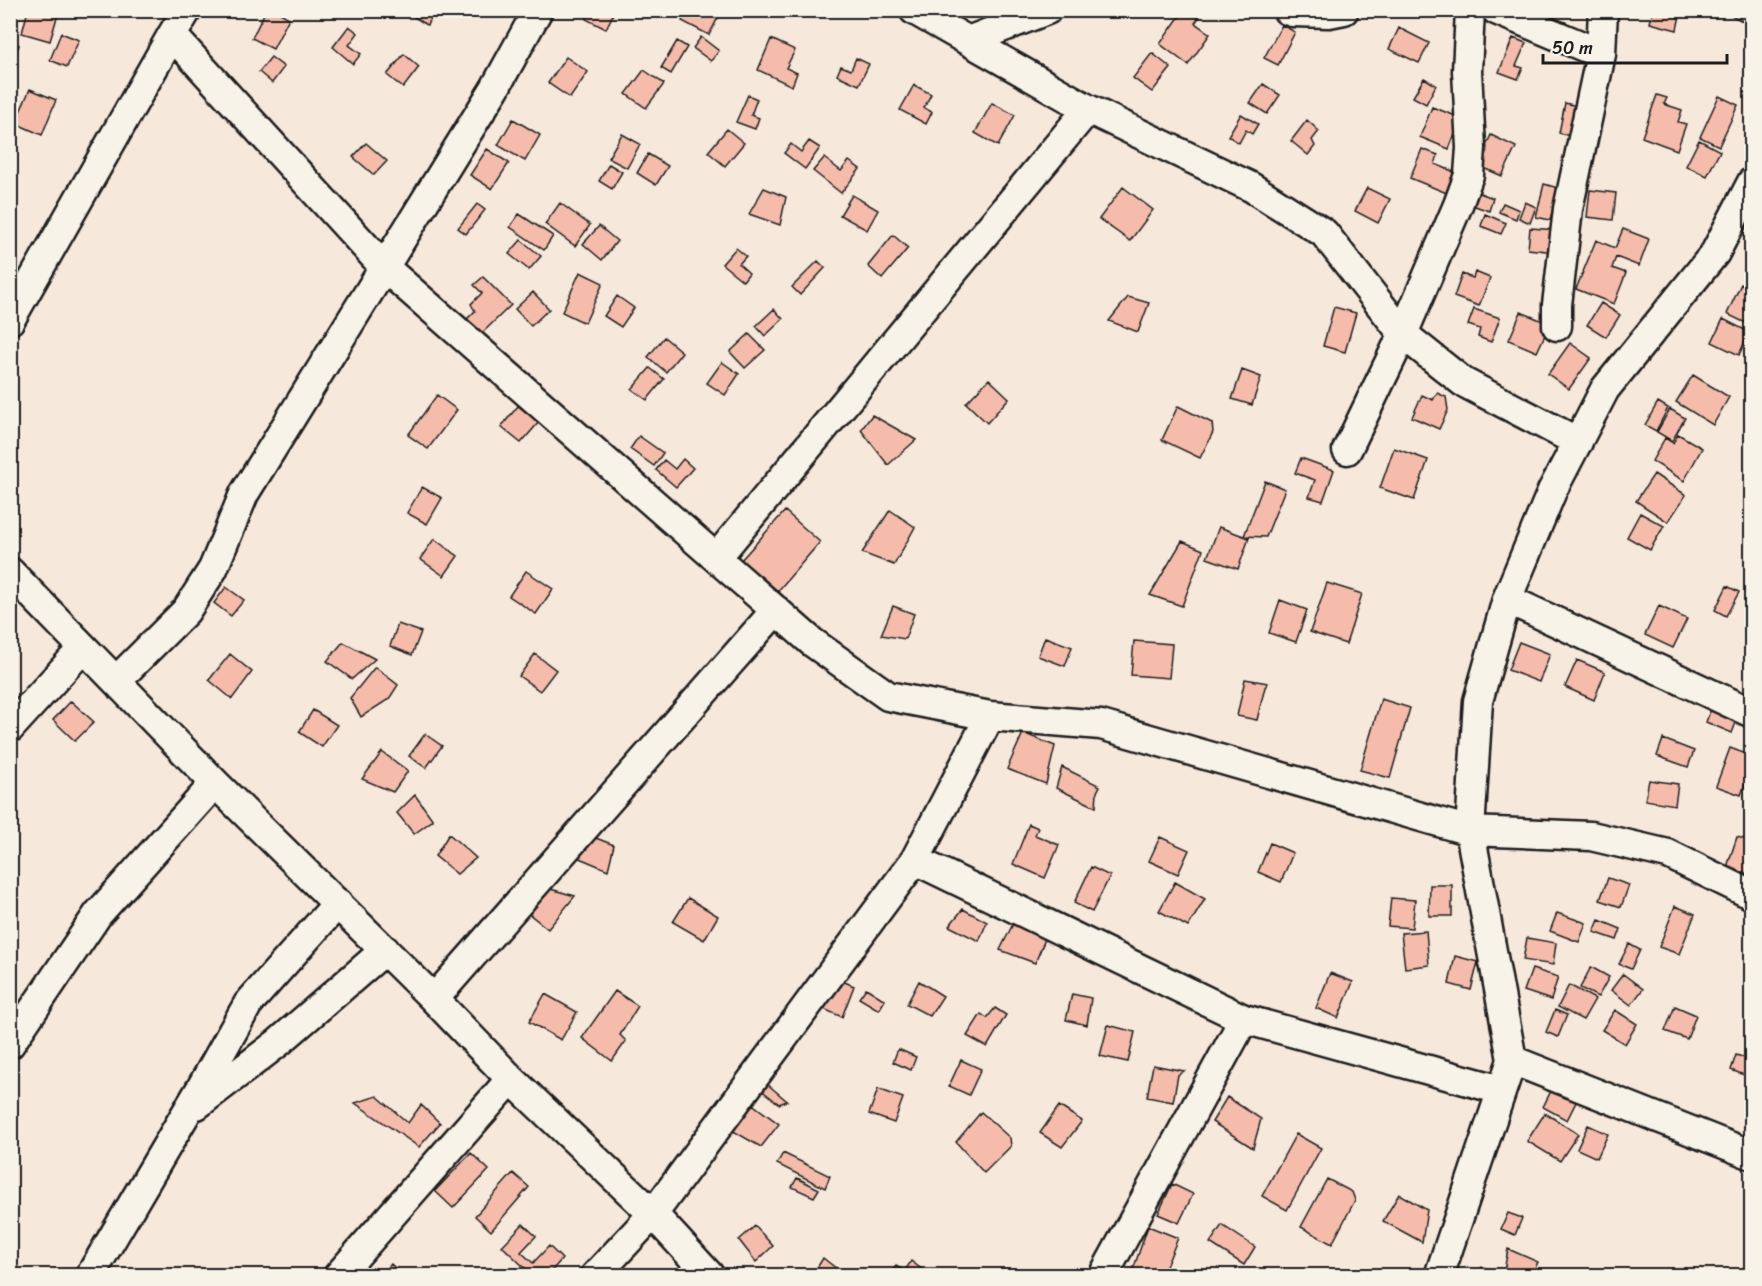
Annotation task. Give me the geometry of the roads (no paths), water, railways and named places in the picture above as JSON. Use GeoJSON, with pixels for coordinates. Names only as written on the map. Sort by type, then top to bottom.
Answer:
{"type":"FeatureCollection","features":[{"type":"Feature","properties":{"kind":"street"},"geometry":{"type":"LineString","coordinates":[[10,320],[187,10]]}},
{"type":"Feature","properties":{"kind":"street"},"geometry":{"type":"LineString","coordinates":[[116,681],[186,611],[213,568],[244,494],[495,88],[538,10]]}},
{"type":"Feature","properties":{"kind":"street"},"geometry":{"type":"LineString","coordinates":[[914,10],[1088,109],[1251,187],[1324,233],[1403,333],[1463,382],[1578,442]]}},
{"type":"Feature","properties":{"kind":"street"},"geometry":{"type":"LineString","coordinates":[[968,41],[1047,10]]}},
{"type":"Feature","properties":{"kind":"street"},"geometry":{"type":"LineString","coordinates":[[1287,10],[1329,13],[1344,10]]}},
{"type":"Feature","properties":{"kind":"street"},"geometry":{"type":"LineString","coordinates":[[1347,450],[1403,333],[1469,175],[1472,148],[1467,70],[1470,10]]}},
{"type":"Feature","properties":{"kind":"street"},"geometry":{"type":"LineString","coordinates":[[1496,10],[1601,54]]}},
{"type":"Feature","properties":{"kind":"street"},"geometry":{"type":"LineString","coordinates":[[1557,326],[1557,305],[1568,209],[1601,54],[1603,10]]}},
{"type":"Feature","properties":{"kind":"street"},"geometry":{"type":"LineString","coordinates":[[172,34],[384,267],[812,642],[888,696],[990,716],[1101,725],[1470,831],[1591,836],[1668,854],[1752,895]]}},
{"type":"Feature","properties":{"kind":"street"},"geometry":{"type":"LineString","coordinates":[[717,557],[1088,109]]}},
{"type":"Feature","properties":{"kind":"street"},"geometry":{"type":"LineString","coordinates":[[1439,1275],[1512,1060],[1470,831],[1478,701],[1507,599],[1552,491],[1605,389],[1715,253],[1752,182]]}},
{"type":"Feature","properties":{"kind":"street"},"geometry":{"type":"LineString","coordinates":[[10,572],[215,783],[338,903],[511,1079],[653,1214],[710,1275]]}},
{"type":"Feature","properties":{"kind":"street"},"geometry":{"type":"LineString","coordinates":[[1507,599],[1752,713]]}},
{"type":"Feature","properties":{"kind":"street"},"geometry":{"type":"LineString","coordinates":[[434,999],[777,610]]}},
{"type":"Feature","properties":{"kind":"street"},"geometry":{"type":"LineString","coordinates":[[10,728],[83,648]]}},
{"type":"Feature","properties":{"kind":"street"},"geometry":{"type":"LineString","coordinates":[[595,1275],[653,1214],[915,860],[990,716]]}},
{"type":"Feature","properties":{"kind":"street"},"geometry":{"type":"LineString","coordinates":[[10,1044],[98,914],[215,783]]}},
{"type":"Feature","properties":{"kind":"street"},"geometry":{"type":"LineString","coordinates":[[915,860],[1244,1019],[1501,1090]]}},
{"type":"Feature","properties":{"kind":"street"},"geometry":{"type":"LineString","coordinates":[[90,1275],[186,1114],[248,1004],[338,903]]}},
{"type":"Feature","properties":{"kind":"street"},"geometry":{"type":"LineString","coordinates":[[186,1114],[279,1042],[385,950]]}},
{"type":"Feature","properties":{"kind":"street"},"geometry":{"type":"LineString","coordinates":[[1103,1275],[1244,1019]]}},
{"type":"Feature","properties":{"kind":"street"},"geometry":{"type":"LineString","coordinates":[[1512,1060],[1752,1155]]}},
{"type":"Feature","properties":{"kind":"street"},"geometry":{"type":"LineString","coordinates":[[338,1275],[511,1079]]}}]}
